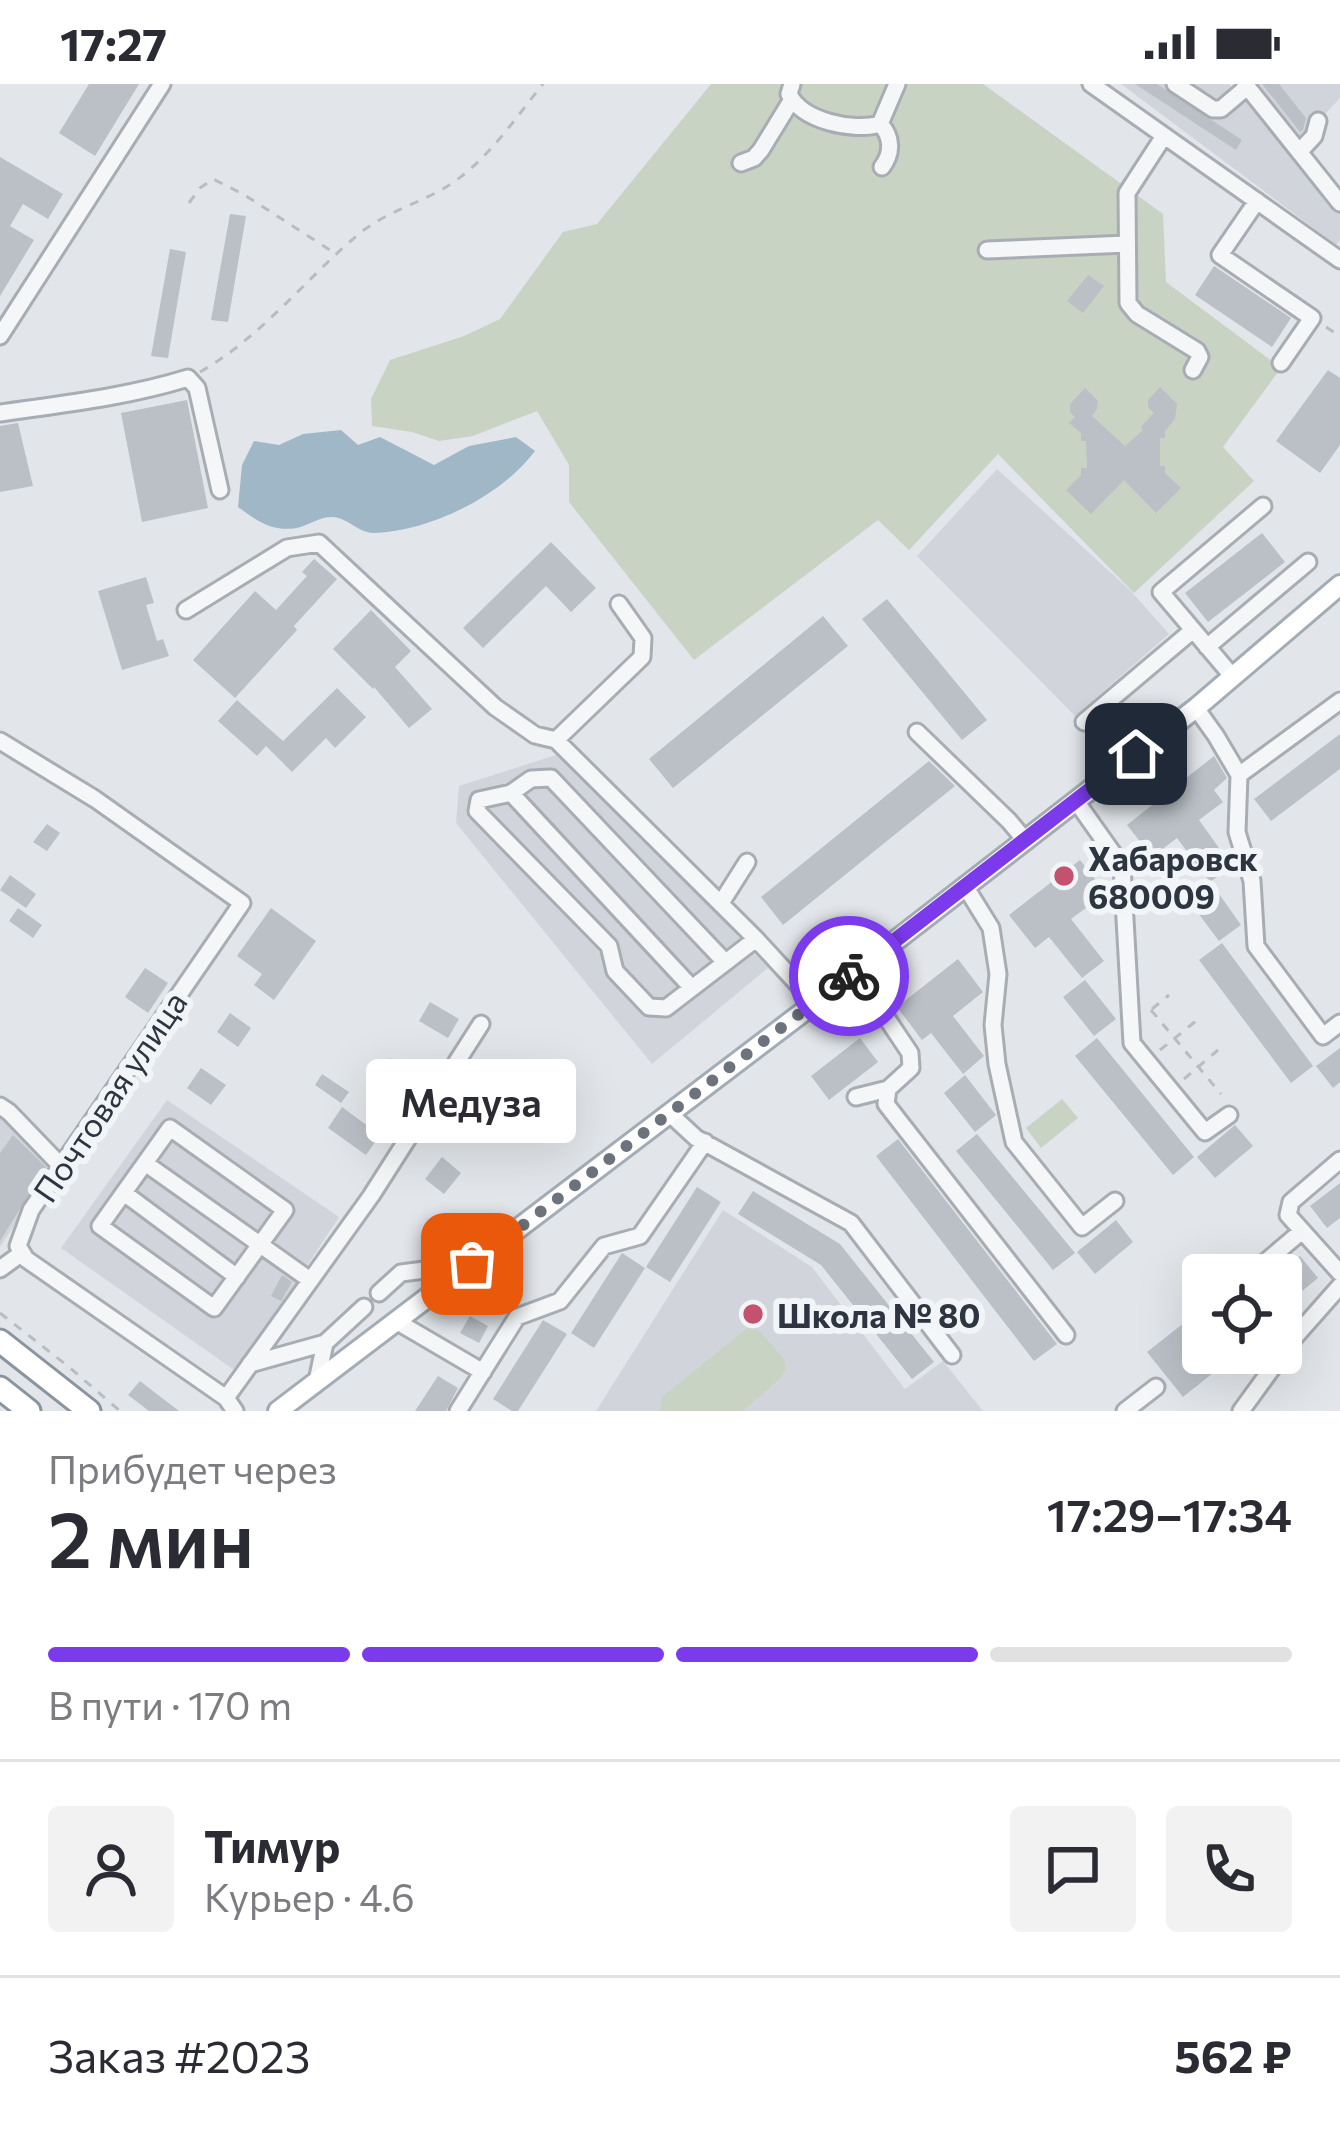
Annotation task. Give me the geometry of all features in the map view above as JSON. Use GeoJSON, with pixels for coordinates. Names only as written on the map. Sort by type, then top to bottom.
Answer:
{"type":"FeatureCollection","features":[{"type":"Feature","properties":{"kind":"highway"},"geometry":{"type":"LineString","coordinates":[[0,1341],[88,1411]]}},
{"type":"Feature","properties":{"kind":"highway"},"geometry":{"type":"LineString","coordinates":[[0,1388],[22,1409]]}},
{"type":"Feature","properties":{"kind":"main road"},"geometry":{"type":"LineString","coordinates":[[278,1411],[1196,708],[1340,585]]}},
{"type":"Feature","properties":{"kind":"street"},"geometry":{"type":"LineString","coordinates":[[0,336],[163,84]]}},
{"type":"Feature","properties":{"kind":"street"},"geometry":{"type":"LineString","coordinates":[[791,92],[795,106],[824,119],[868,128],[880,124],[897,84]]}},
{"type":"Feature","properties":{"kind":"street"},"geometry":{"type":"LineString","coordinates":[[1090,84],[1340,260]]}},
{"type":"Feature","properties":{"kind":"street"},"geometry":{"type":"LineString","coordinates":[[1174,84],[1221,110],[1246,85],[1340,203]]}},
{"type":"Feature","properties":{"kind":"street"},"geometry":{"type":"LineString","coordinates":[[741,163],[754,158],[791,92]]}},
{"type":"Feature","properties":{"kind":"street"},"geometry":{"type":"LineString","coordinates":[[1299,152],[1314,136],[1318,122]]}},
{"type":"Feature","properties":{"kind":"street"},"geometry":{"type":"LineString","coordinates":[[880,124],[886,130],[890,152],[883,166]]}},
{"type":"Feature","properties":{"kind":"street"},"geometry":{"type":"LineString","coordinates":[[1164,136],[1127,193],[1127,303],[1197,351],[1200,357],[1193,370]]}},
{"type":"Feature","properties":{"kind":"street"},"geometry":{"type":"LineString","coordinates":[[1257,201],[1220,255],[1312,318],[1281,363]]}},
{"type":"Feature","properties":{"kind":"street"},"geometry":{"type":"LineString","coordinates":[[987,250],[1126,244]]}},
{"type":"Feature","properties":{"kind":"street"},"geometry":{"type":"LineString","coordinates":[[0,413],[161,387],[188,378],[197,388],[220,490]]}},
{"type":"Feature","properties":{"kind":"street"},"geometry":{"type":"LineString","coordinates":[[1233,677],[1161,592],[1263,506]]}},
{"type":"Feature","properties":{"kind":"street"},"geometry":{"type":"LineString","coordinates":[[186,610],[287,548],[319,543],[495,707],[535,735],[556,740],[815,1003]]}},
{"type":"Feature","properties":{"kind":"street"},"geometry":{"type":"LineString","coordinates":[[1207,647],[1308,562]]}},
{"type":"Feature","properties":{"kind":"street"},"geometry":{"type":"LineString","coordinates":[[556,740],[642,657],[643,638],[620,604]]}},
{"type":"Feature","properties":{"kind":"street"},"geometry":{"type":"LineString","coordinates":[[1084,722],[1193,630]]}},
{"type":"Feature","properties":{"kind":"street"},"geometry":{"type":"LineString","coordinates":[[1239,775],[1340,701]]}},
{"type":"Feature","properties":{"kind":"street"},"geometry":{"type":"LineString","coordinates":[[1196,708],[1239,775],[1237,832],[1252,881],[1256,946],[1323,1036],[1340,1023]]}},
{"type":"Feature","properties":{"kind":"street"},"geometry":{"type":"LineString","coordinates":[[917,732],[1024,840]]}},
{"type":"Feature","properties":{"kind":"street","name":"Почтовая улица"},"geometry":{"type":"LineString","coordinates":[[0,741],[95,800],[242,903],[31,1210],[18,1246],[22,1253]]}},
{"type":"Feature","properties":{"kind":"street"},"geometry":{"type":"LineString","coordinates":[[725,962],[550,778],[531,779],[511,793],[479,800],[477,811],[609,946],[615,971],[649,1007],[666,1008],[756,939]]}},
{"type":"Feature","properties":{"kind":"street"},"geometry":{"type":"LineString","coordinates":[[511,793],[692,988]]}},
{"type":"Feature","properties":{"kind":"street"},"geometry":{"type":"LineString","coordinates":[[1076,801],[1122,866],[1132,1043],[1205,1132],[1229,1115]]}},
{"type":"Feature","properties":{"kind":"street"},"geometry":{"type":"LineString","coordinates":[[721,903],[747,862]]}},
{"type":"Feature","properties":{"kind":"street"},"geometry":{"type":"LineString","coordinates":[[964,886],[991,928],[998,974],[993,1025],[997,1064],[1014,1142],[1082,1227],[1115,1201]]}},
{"type":"Feature","properties":{"kind":"street"},"geometry":{"type":"LineString","coordinates":[[855,971],[910,1053],[911,1068],[888,1089],[856,1097]]}},
{"type":"Feature","properties":{"kind":"street"},"geometry":{"type":"LineString","coordinates":[[0,1269],[22,1253],[231,1404],[250,1364],[371,1196],[481,1024]]}},
{"type":"Feature","properties":{"kind":"street"},"geometry":{"type":"LineString","coordinates":[[888,1089],[886,1104],[1066,1335]]}},
{"type":"Feature","properties":{"kind":"street"},"geometry":{"type":"LineString","coordinates":[[0,1106],[62,1166]]}},
{"type":"Feature","properties":{"kind":"street"},"geometry":{"type":"LineString","coordinates":[[669,1113],[705,1142],[851,1223],[952,1355]]}},
{"type":"Feature","properties":{"kind":"street"},"geometry":{"type":"LineString","coordinates":[[170,1128],[285,1210],[214,1308],[100,1226],[124,1193],[170,1128]]}},
{"type":"Feature","properties":{"kind":"street"},"geometry":{"type":"LineString","coordinates":[[458,1411],[517,1317],[560,1301],[604,1246],[640,1236],[705,1142]]}},
{"type":"Feature","properties":{"kind":"street"},"geometry":{"type":"LineString","coordinates":[[1340,1160],[1291,1202],[1288,1215],[1340,1273]]}},
{"type":"Feature","properties":{"kind":"street"},"geometry":{"type":"LineString","coordinates":[[146,1163],[310,1280]]}},
{"type":"Feature","properties":{"kind":"street"},"geometry":{"type":"LineString","coordinates":[[124,1193],[236,1277]]}},
{"type":"Feature","properties":{"kind":"street"},"geometry":{"type":"LineString","coordinates":[[1275,1254],[1302,1231]]}},
{"type":"Feature","properties":{"kind":"street"},"geometry":{"type":"LineString","coordinates":[[379,1294],[400,1273],[472,1264]]}},
{"type":"Feature","properties":{"kind":"street"},"geometry":{"type":"LineString","coordinates":[[1241,1411],[1294,1338],[1340,1286]]}},
{"type":"Feature","properties":{"kind":"street"},"geometry":{"type":"LineString","coordinates":[[250,1364],[326,1343],[364,1307]]}},
{"type":"Feature","properties":{"kind":"street"},"geometry":{"type":"LineString","coordinates":[[396,1321],[483,1372]]}},
{"type":"Feature","properties":{"kind":"street"},"geometry":{"type":"LineString","coordinates":[[317,1381],[326,1343]]}},
{"type":"Feature","properties":{"kind":"street"},"geometry":{"type":"LineString","coordinates":[[1125,1411],[1156,1387]]}},
{"type":"Feature","properties":{"kind":"path"},"geometry":{"type":"LineString","coordinates":[[188,378],[228,354],[362,232],[463,175],[487,154],[543,84]]}},
{"type":"Feature","properties":{"kind":"path"},"geometry":{"type":"LineString","coordinates":[[189,203],[213,179],[338,255]]}},
{"type":"Feature","properties":{"kind":"path"},"geometry":{"type":"LineString","coordinates":[[1312,318],[1340,336]]}},
{"type":"Feature","properties":{"kind":"path"},"geometry":{"type":"LineString","coordinates":[[1169,995],[1148,1012],[1221,1094]]}},
{"type":"Feature","properties":{"kind":"path"},"geometry":{"type":"LineString","coordinates":[[1154,1055],[1196,1021]]}},
{"type":"Feature","properties":{"kind":"path"},"geometry":{"type":"LineString","coordinates":[[1178,1084],[1218,1050]]}},
{"type":"Feature","properties":{"kind":"path"},"geometry":{"type":"LineString","coordinates":[[0,1313],[120,1411]]}},
{"type":"Feature","properties":{"kind":"shaded area"},"geometry":{"type":"Polygon","coordinates":[[[1121,84],[1229,84],[1244,98],[1248,96],[1340,207],[1340,240],[1336,245],[1121,84]]]}},
{"type":"Feature","properties":{"kind":"shaded area"},"geometry":{"type":"Polygon","coordinates":[[[1256,84],[1340,84],[1340,98],[1302,139],[1256,84]]]}},
{"type":"Feature","properties":{"kind":"shaded area"},"geometry":{"type":"Polygon","coordinates":[[[997,469],[1131,591],[1169,634],[1075,716],[917,556],[997,469]]]}},
{"type":"Feature","properties":{"kind":"shaded area"},"geometry":{"type":"Polygon","coordinates":[[[562,753],[768,968],[652,1064],[456,823],[459,786],[562,753]]]}},
{"type":"Feature","properties":{"kind":"shaded area"},"geometry":{"type":"Polygon","coordinates":[[[167,1100],[339,1217],[237,1372],[61,1248],[167,1100]]]}},
{"type":"Feature","properties":{"kind":"shaded area"},"geometry":{"type":"Polygon","coordinates":[[[0,1112],[55,1165],[0,1247],[0,1112]]]}},
{"type":"Feature","properties":{"kind":"shaded area","name":"Школа № 80"},"geometry":{"type":"Polygon","coordinates":[[[723,1210],[812,1267],[905,1389],[943,1361],[983,1411],[596,1411],[723,1210]]]}},
{"type":"Feature","properties":{"kind":"green space"},"geometry":{"type":"Polygon","coordinates":[[[711,84],[983,84],[1163,214],[1166,282],[1281,368],[1223,447],[1254,481],[1134,593],[998,454],[909,550],[878,520],[694,660],[569,502],[569,465],[537,411],[473,436],[439,441],[372,426],[371,399],[390,360],[500,319],[563,232],[597,224],[711,84]]]}},
{"type":"Feature","properties":{"kind":"green space"},"geometry":{"type":"Polygon","coordinates":[[[1062,1099],[1078,1118],[1041,1148],[1026,1128],[1062,1099]]]}},
{"type":"Feature","properties":{"kind":"green space"},"geometry":{"type":"Polygon","coordinates":[[[747,1328],[760,1331],[784,1359],[781,1378],[743,1411],[660,1411],[662,1397],[747,1328]]]}},
{"type":"Feature","properties":{"kind":"water"},"geometry":{"type":"Polygon","coordinates":[[[341,430],[358,445],[380,437],[434,465],[469,446],[516,437],[535,451],[484,496],[441,518],[396,531],[368,532],[332,517],[297,528],[272,527],[238,507],[242,465],[254,441],[279,445],[303,434],[341,430]]]}},
{"type":"Feature","properties":{"kind":"building"},"geometry":{"type":"Polygon","coordinates":[[[89,84],[139,84],[95,156],[59,133],[89,84]]]}},
{"type":"Feature","properties":{"kind":"building"},"geometry":{"type":"Polygon","coordinates":[[[1135,84],[1157,84],[1242,140],[1236,150],[1135,84]]]}},
{"type":"Feature","properties":{"kind":"building"},"geometry":{"type":"Polygon","coordinates":[[[1262,84],[1279,84],[1306,118],[1303,130],[1300,132],[1262,84]]]}},
{"type":"Feature","properties":{"kind":"building"},"geometry":{"type":"Polygon","coordinates":[[[0,157],[63,194],[48,219],[23,204],[10,226],[34,240],[0,296],[0,157]]]}},
{"type":"Feature","properties":{"kind":"building"},"geometry":{"type":"Polygon","coordinates":[[[230,214],[246,216],[228,322],[211,320],[230,214]]]}},
{"type":"Feature","properties":{"kind":"building"},"geometry":{"type":"Polygon","coordinates":[[[170,249],[186,252],[168,358],[151,356],[170,249]]]}},
{"type":"Feature","properties":{"kind":"building"},"geometry":{"type":"Polygon","coordinates":[[[1214,266],[1291,318],[1272,347],[1195,295],[1214,266]]]}},
{"type":"Feature","properties":{"kind":"building"},"geometry":{"type":"Polygon","coordinates":[[[1088,275],[1104,286],[1083,313],[1067,301],[1088,275]]]}},
{"type":"Feature","properties":{"kind":"building"},"geometry":{"type":"Polygon","coordinates":[[[1328,370],[1340,378],[1340,445],[1320,473],[1276,441],[1328,370]]]}},
{"type":"Feature","properties":{"kind":"building"},"geometry":{"type":"Polygon","coordinates":[[[1160,387],[1177,404],[1175,419],[1165,438],[1160,438],[1160,466],[1165,466],[1165,473],[1181,488],[1156,513],[1124,480],[1091,514],[1066,490],[1081,475],[1081,468],[1087,468],[1086,441],[1081,441],[1081,433],[1069,423],[1075,417],[1070,404],[1085,388],[1098,401],[1092,416],[1125,446],[1154,413],[1148,400],[1160,387]]]}},
{"type":"Feature","properties":{"kind":"building"},"geometry":{"type":"Polygon","coordinates":[[[187,400],[208,508],[142,522],[121,413],[187,400]]]}},
{"type":"Feature","properties":{"kind":"building"},"geometry":{"type":"Polygon","coordinates":[[[18,423],[33,486],[0,492],[0,426],[18,423]]]}},
{"type":"Feature","properties":{"kind":"building"},"geometry":{"type":"Polygon","coordinates":[[[1262,533],[1285,562],[1208,622],[1185,593],[1262,533]]]}},
{"type":"Feature","properties":{"kind":"building"},"geometry":{"type":"Polygon","coordinates":[[[551,542],[596,588],[571,612],[546,586],[483,648],[463,628],[551,542]]]}},
{"type":"Feature","properties":{"kind":"building"},"geometry":{"type":"Polygon","coordinates":[[[314,559],[337,579],[235,698],[193,660],[255,591],[276,610],[307,576],[302,572],[314,559]]]}},
{"type":"Feature","properties":{"kind":"building"},"geometry":{"type":"Polygon","coordinates":[[[146,577],[154,603],[146,605],[157,641],[163,639],[169,656],[122,670],[98,591],[146,577]]]}},
{"type":"Feature","properties":{"kind":"building"},"geometry":{"type":"Polygon","coordinates":[[[887,599],[987,720],[962,740],[862,619],[887,599]]]}},
{"type":"Feature","properties":{"kind":"building"},"geometry":{"type":"Polygon","coordinates":[[[371,610],[411,651],[395,667],[432,709],[409,728],[333,649],[371,610]]]}},
{"type":"Feature","properties":{"kind":"building"},"geometry":{"type":"Polygon","coordinates":[[[823,616],[848,646],[673,788],[649,759],[823,616]]]}},
{"type":"Feature","properties":{"kind":"building"},"geometry":{"type":"Polygon","coordinates":[[[337,688],[366,717],[335,748],[326,738],[292,772],[266,746],[257,756],[218,721],[237,700],[283,741],[337,688]]]}},
{"type":"Feature","properties":{"kind":"building"},"geometry":{"type":"Polygon","coordinates":[[[1340,734],[1340,769],[1271,821],[1254,799],[1340,734]]]}},
{"type":"Feature","properties":{"kind":"building"},"geometry":{"type":"Polygon","coordinates":[[[1214,756],[1227,778],[1214,790],[1223,802],[1199,820],[1232,866],[1210,882],[1177,838],[1152,857],[1127,825],[1214,756]]]}},
{"type":"Feature","properties":{"kind":"building"},"geometry":{"type":"Polygon","coordinates":[[[929,761],[955,786],[783,925],[761,897],[929,761]]]}},
{"type":"Feature","properties":{"kind":"building"},"geometry":{"type":"Polygon","coordinates":[[[47,824],[60,833],[47,851],[33,842],[47,824]]]}},
{"type":"Feature","properties":{"kind":"building"},"geometry":{"type":"Polygon","coordinates":[[[1080,860],[1106,893],[1071,919],[1104,961],[1082,978],[1049,937],[1035,948],[1009,915],[1080,860]]]}},
{"type":"Feature","properties":{"kind":"building"},"geometry":{"type":"Polygon","coordinates":[[[10,875],[36,894],[26,908],[0,890],[10,875]]]}},
{"type":"Feature","properties":{"kind":"building"},"geometry":{"type":"Polygon","coordinates":[[[1212,884],[1241,925],[1219,941],[1189,901],[1212,884]]]}},
{"type":"Feature","properties":{"kind":"building"},"geometry":{"type":"Polygon","coordinates":[[[18,908],[42,925],[33,938],[9,921],[18,908]]]}},
{"type":"Feature","properties":{"kind":"building"},"geometry":{"type":"Polygon","coordinates":[[[271,908],[316,941],[274,1000],[254,985],[262,974],[237,956],[271,908]]]}},
{"type":"Feature","properties":{"kind":"building"},"geometry":{"type":"Polygon","coordinates":[[[1222,943],[1313,1066],[1291,1083],[1199,960],[1222,943]]]}},
{"type":"Feature","properties":{"kind":"building"},"geometry":{"type":"Polygon","coordinates":[[[958,959],[983,992],[953,1016],[984,1056],[963,1074],[931,1033],[922,1040],[897,1007],[958,959]]]}},
{"type":"Feature","properties":{"kind":"building"},"geometry":{"type":"Polygon","coordinates":[[[145,968],[168,983],[148,1013],[125,997],[145,968]]]}},
{"type":"Feature","properties":{"kind":"building"},"geometry":{"type":"Polygon","coordinates":[[[1085,980],[1116,1019],[1094,1036],[1063,997],[1085,980]]]}},
{"type":"Feature","properties":{"kind":"building"},"geometry":{"type":"Polygon","coordinates":[[[430,1002],[459,1019],[448,1038],[419,1021],[430,1002]]]}},
{"type":"Feature","properties":{"kind":"building"},"geometry":{"type":"Polygon","coordinates":[[[230,1013],[251,1028],[238,1047],[217,1032],[230,1013]]]}},
{"type":"Feature","properties":{"kind":"building"},"geometry":{"type":"Polygon","coordinates":[[[860,1038],[878,1062],[829,1100],[811,1076],[860,1038]]]}},
{"type":"Feature","properties":{"kind":"building"},"geometry":{"type":"Polygon","coordinates":[[[1097,1038],[1194,1157],[1173,1175],[1075,1056],[1097,1038]]]}},
{"type":"Feature","properties":{"kind":"building"},"geometry":{"type":"Polygon","coordinates":[[[1340,1048],[1340,1082],[1333,1088],[1316,1066],[1340,1048]]]}},
{"type":"Feature","properties":{"kind":"building"},"geometry":{"type":"Polygon","coordinates":[[[390,1058],[413,1076],[390,1111],[373,1099],[392,1073],[383,1067],[390,1058]]]}},
{"type":"Feature","properties":{"kind":"building"},"geometry":{"type":"Polygon","coordinates":[[[201,1068],[226,1085],[211,1105],[187,1088],[201,1068]]]}},
{"type":"Feature","properties":{"kind":"building"},"geometry":{"type":"Polygon","coordinates":[[[322,1074],[349,1092],[341,1103],[315,1085],[322,1074]]]}},
{"type":"Feature","properties":{"kind":"building"},"geometry":{"type":"Polygon","coordinates":[[[965,1075],[996,1115],[975,1132],[944,1093],[965,1075]]]}},
{"type":"Feature","properties":{"kind":"building"},"geometry":{"type":"Polygon","coordinates":[[[485,1084],[515,1104],[503,1123],[472,1103],[485,1084]]]}},
{"type":"Feature","properties":{"kind":"building"},"geometry":{"type":"Polygon","coordinates":[[[342,1107],[380,1135],[366,1155],[328,1128],[342,1107]]]}},
{"type":"Feature","properties":{"kind":"building"},"geometry":{"type":"Polygon","coordinates":[[[1235,1125],[1253,1146],[1215,1178],[1197,1157],[1235,1125]]]}},
{"type":"Feature","properties":{"kind":"building"},"geometry":{"type":"Polygon","coordinates":[[[977,1134],[1075,1253],[1053,1270],[956,1151],[977,1134]]]}},
{"type":"Feature","properties":{"kind":"building"},"geometry":{"type":"Polygon","coordinates":[[[13,1135],[46,1167],[0,1241],[0,1153],[13,1135]]]}},
{"type":"Feature","properties":{"kind":"building"},"geometry":{"type":"Polygon","coordinates":[[[898,1139],[1057,1344],[1034,1361],[876,1156],[898,1139]]]}},
{"type":"Feature","properties":{"kind":"building"},"geometry":{"type":"Polygon","coordinates":[[[442,1157],[461,1173],[444,1194],[425,1179],[442,1157]]]}},
{"type":"Feature","properties":{"kind":"building"},"geometry":{"type":"Polygon","coordinates":[[[1340,1183],[1340,1218],[1327,1228],[1310,1206],[1340,1183]]]}},
{"type":"Feature","properties":{"kind":"building"},"geometry":{"type":"Polygon","coordinates":[[[697,1187],[721,1202],[670,1282],[646,1267],[697,1187]]]}},
{"type":"Feature","properties":{"kind":"building"},"geometry":{"type":"Polygon","coordinates":[[[753,1191],[840,1244],[934,1362],[912,1379],[821,1265],[738,1214],[753,1191]]]}},
{"type":"Feature","properties":{"kind":"building"},"geometry":{"type":"Polygon","coordinates":[[[1116,1220],[1133,1242],[1095,1274],[1077,1252],[1116,1220]]]}},
{"type":"Feature","properties":{"kind":"building"},"geometry":{"type":"Polygon","coordinates":[[[622,1253],[645,1268],[594,1348],[571,1333],[622,1253]]]}},
{"type":"Feature","properties":{"kind":"building"},"geometry":{"type":"Polygon","coordinates":[[[1302,1258],[1318,1278],[1302,1291],[1302,1258]]]}},
{"type":"Feature","properties":{"kind":"building"},"geometry":{"type":"Polygon","coordinates":[[[282,1275],[292,1282],[281,1301],[271,1296],[282,1275]]]}},
{"type":"Feature","properties":{"kind":"building"},"geometry":{"type":"Polygon","coordinates":[[[470,1316],[488,1326],[479,1343],[460,1333],[470,1316]]]}},
{"type":"Feature","properties":{"kind":"building"},"geometry":{"type":"Polygon","coordinates":[[[543,1320],[567,1334],[518,1411],[512,1411],[493,1399],[543,1320]]]}},
{"type":"Feature","properties":{"kind":"building"},"geometry":{"type":"Polygon","coordinates":[[[1182,1324],[1182,1374],[1212,1374],[1183,1397],[1147,1352],[1182,1324]]]}},
{"type":"Feature","properties":{"kind":"building"},"geometry":{"type":"Polygon","coordinates":[[[438,1376],[458,1388],[446,1411],[415,1411],[438,1376]]]}},
{"type":"Feature","properties":{"kind":"building"},"geometry":{"type":"Polygon","coordinates":[[[140,1381],[179,1411],[149,1411],[128,1395],[140,1381]]]}},
{"type":"Feature","properties":{"kind":"way so far"},"geometry":{"type":"LineString","coordinates":[[472,1264],[849,976]]}},
{"type":"Feature","properties":{"kind":"place","name":"Хабаровск 680009"},"geometry":{"type":"Point","coordinates":[1064,876]}},
{"type":"Feature","properties":{"kind":"place","name":"Медуза"},"geometry":{"type":"Point","coordinates":[472,1264]}},
{"type":"Feature","properties":{"kind":"place","name":"Школа № 80"},"geometry":{"type":"Point","coordinates":[753,1314]}},
{"type":"Feature","properties":{"kind":"route"},"geometry":{"type":"LineString","coordinates":[[849,976],[1136,754]]}}]}
